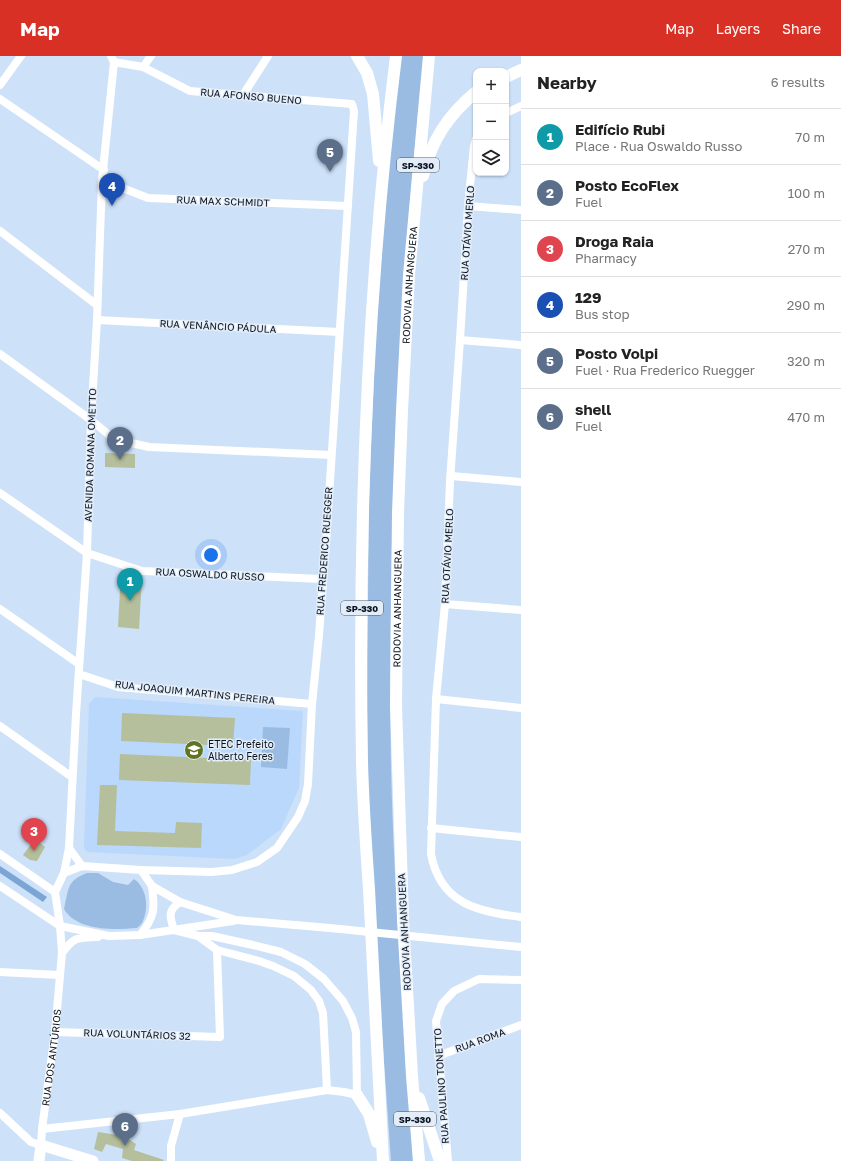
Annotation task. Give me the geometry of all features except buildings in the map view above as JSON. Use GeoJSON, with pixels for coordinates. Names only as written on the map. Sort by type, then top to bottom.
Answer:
{"type":"FeatureCollection","features":[{"type":"Feature","properties":{"kind":"highway"},"geometry":{"type":"LineString","coordinates":[[358,56],[367,73],[373,94],[381,191]]}},
{"type":"Feature","properties":{"kind":"highway","name":"SP-330"},"geometry":{"type":"LineString","coordinates":[[382,1161],[364,812],[362,704],[364,475],[374,271],[396,56]]}},
{"type":"Feature","properties":{"kind":"highway","name":"RODOVIA ANHANGUERA"},"geometry":{"type":"LineString","coordinates":[[419,1161],[412,1076],[403,919],[396,711],[398,506],[409,274],[429,56]]}},
{"type":"Feature","properties":{"kind":"highway"},"geometry":{"type":"LineString","coordinates":[[509,75],[521,70]]}},
{"type":"Feature","properties":{"kind":"highway"},"geometry":{"type":"LineString","coordinates":[[409,274],[420,192],[432,148],[447,121],[473,95]]}},
{"type":"Feature","properties":{"kind":"highway"},"geometry":{"type":"LineString","coordinates":[[412,1076],[440,1161]]}},
{"type":"Feature","properties":{"kind":"highway"},"geometry":{"type":"LineString","coordinates":[[357,1095],[369,1114],[382,1161]]}},
{"type":"Feature","properties":{"kind":"main road","name":"RUA DOS ANTÚRIOS"},"geometry":{"type":"LineString","coordinates":[[39,1161],[41,1145]]}},
{"type":"Feature","properties":{"kind":"main road"},"geometry":{"type":"LineString","coordinates":[[41,1145],[93,1161]]}},
{"type":"Feature","properties":{"kind":"street"},"geometry":{"type":"LineString","coordinates":[[0,85],[21,56]]}},
{"type":"Feature","properties":{"kind":"street"},"geometry":{"type":"LineString","coordinates":[[143,67],[151,56]]}},
{"type":"Feature","properties":{"kind":"street"},"geometry":{"type":"LineString","coordinates":[[243,94],[268,56]]}},
{"type":"Feature","properties":{"kind":"street","name":"RUA AFONSO BUENO"},"geometry":{"type":"LineString","coordinates":[[113,59],[143,67],[190,91],[243,94],[352,104]]}},
{"type":"Feature","properties":{"kind":"street","name":"AVENIDA ROMANA OMETTO"},"geometry":{"type":"LineString","coordinates":[[64,873],[69,848],[72,777],[87,553],[90,420],[97,305],[102,180],[113,59]]}},
{"type":"Feature","properties":{"kind":"street"},"geometry":{"type":"LineString","coordinates":[[0,99],[104,170]]}},
{"type":"Feature","properties":{"kind":"street","name":"RUA FREDERICO RUEGGER"},"geometry":{"type":"LineString","coordinates":[[141,870],[211,872],[232,870],[257,862],[277,848],[298,817],[305,801],[308,784],[312,704],[319,635],[348,206],[354,111],[352,104]]}},
{"type":"Feature","properties":{"kind":"street"},"geometry":{"type":"LineString","coordinates":[[509,112],[521,106]]}},
{"type":"Feature","properties":{"kind":"street","name":"RUA OTÁVIO MERLO"},"geometry":{"type":"LineString","coordinates":[[476,140],[468,206],[451,476],[445,604],[436,699],[431,854],[433,867],[443,885],[458,900],[474,908],[498,914],[521,917]]}},
{"type":"Feature","properties":{"kind":"street","name":"RUA MAX SCHMIDT"},"geometry":{"type":"LineString","coordinates":[[102,180],[148,198],[348,206]]}},
{"type":"Feature","properties":{"kind":"street"},"geometry":{"type":"LineString","coordinates":[[468,206],[521,210]]}},
{"type":"Feature","properties":{"kind":"street"},"geometry":{"type":"LineString","coordinates":[[0,231],[97,305]]}},
{"type":"Feature","properties":{"kind":"street","name":"RUA VENÂNCIO PÁDULA"},"geometry":{"type":"LineString","coordinates":[[96,320],[339,332]]}},
{"type":"Feature","properties":{"kind":"street"},"geometry":{"type":"LineString","coordinates":[[460,340],[521,345]]}},
{"type":"Feature","properties":{"kind":"street"},"geometry":{"type":"LineString","coordinates":[[0,354],[114,439],[149,447],[331,455]]}},
{"type":"Feature","properties":{"kind":"street"},"geometry":{"type":"LineString","coordinates":[[451,476],[521,482]]}},
{"type":"Feature","properties":{"kind":"street","name":"RUA OSWALDO RUSSO"},"geometry":{"type":"LineString","coordinates":[[0,493],[87,553],[142,571],[322,579]]}},
{"type":"Feature","properties":{"kind":"street"},"geometry":{"type":"LineString","coordinates":[[445,604],[521,610]]}},
{"type":"Feature","properties":{"kind":"street"},"geometry":{"type":"LineString","coordinates":[[0,609],[79,664]]}},
{"type":"Feature","properties":{"kind":"street","name":"RUA JOAQUIM MARTINS PEREIRA"},"geometry":{"type":"LineString","coordinates":[[79,674],[118,687],[312,704]]}},
{"type":"Feature","properties":{"kind":"street"},"geometry":{"type":"LineString","coordinates":[[436,699],[521,708]]}},
{"type":"Feature","properties":{"kind":"street"},"geometry":{"type":"LineString","coordinates":[[0,726],[72,777]]}},
{"type":"Feature","properties":{"kind":"street"},"geometry":{"type":"LineString","coordinates":[[431,828],[521,837]]}},
{"type":"Feature","properties":{"kind":"street"},"geometry":{"type":"LineString","coordinates":[[69,848],[82,866]]}},
{"type":"Feature","properties":{"kind":"street"},"geometry":{"type":"LineString","coordinates":[[0,854],[55,892]]}},
{"type":"Feature","properties":{"kind":"street"},"geometry":{"type":"LineString","coordinates":[[60,926],[55,892],[64,873],[82,866],[141,870],[152,886],[180,902],[236,920],[521,947]]}},
{"type":"Feature","properties":{"kind":"street"},"geometry":{"type":"LineString","coordinates":[[0,886],[60,926],[109,936]]}},
{"type":"Feature","properties":{"kind":"street"},"geometry":{"type":"LineString","coordinates":[[140,935],[149,924],[154,904],[152,886]]}},
{"type":"Feature","properties":{"kind":"street"},"geometry":{"type":"LineString","coordinates":[[174,930],[170,917],[171,910],[180,902]]}},
{"type":"Feature","properties":{"kind":"street"},"geometry":{"type":"LineString","coordinates":[[62,954],[70,942],[76,938],[140,935],[236,920]]}},
{"type":"Feature","properties":{"kind":"street","name":"RUA DOS ANTÚRIOS"},"geometry":{"type":"LineString","coordinates":[[41,1145],[62,954],[60,926]]}},
{"type":"Feature","properties":{"kind":"street"},"geometry":{"type":"LineString","coordinates":[[42,1129],[180,1114],[327,1090],[357,1095],[356,1032],[352,1018],[343,1001],[324,979],[304,964],[281,952],[212,936],[198,936],[174,930]]}},
{"type":"Feature","properties":{"kind":"street"},"geometry":{"type":"LineString","coordinates":[[198,936],[216,950],[274,966],[294,976],[311,990],[319,1001],[323,1013],[327,1090]]}},
{"type":"Feature","properties":{"kind":"street","name":"RUA VOLUNTÁRIOS 32"},"geometry":{"type":"LineString","coordinates":[[54,1032],[220,1037],[216,950]]}},
{"type":"Feature","properties":{"kind":"street"},"geometry":{"type":"LineString","coordinates":[[0,972],[59,975]]}},
{"type":"Feature","properties":{"kind":"street","name":"RUA PAULINO TONETTO"},"geometry":{"type":"LineString","coordinates":[[448,1161],[436,1022],[442,1004],[454,991],[479,979],[521,980]]}},
{"type":"Feature","properties":{"kind":"street","name":"RUA ROMA"},"geometry":{"type":"LineString","coordinates":[[438,1056],[521,1025]]}},
{"type":"Feature","properties":{"kind":"street"},"geometry":{"type":"LineString","coordinates":[[0,1113],[31,1142],[41,1145]]}},
{"type":"Feature","properties":{"kind":"street"},"geometry":{"type":"LineString","coordinates":[[171,1161],[171,1146],[180,1114]]}},
{"type":"Feature","properties":{"kind":"shaded area"},"geometry":{"type":"Polygon","coordinates":[[[400,56],[424,56],[411,189],[398,389],[392,522],[390,633],[392,816],[413,1161],[391,1161],[379,990],[367,768],[369,499],[375,348],[385,204],[400,56]]]}},
{"type":"Feature","properties":{"kind":"shaded area","name":"ETEC Prefeito Alberto Feres"},"geometry":{"type":"Polygon","coordinates":[[[95,697],[303,711],[299,788],[281,829],[247,855],[235,859],[87,852],[84,847],[89,704],[95,697]]]}},
{"type":"Feature","properties":{"kind":"shaded area"},"geometry":{"type":"Polygon","coordinates":[[[263,727],[290,728],[287,769],[261,767],[263,727]]]}},
{"type":"Feature","properties":{"kind":"shaded area"},"geometry":{"type":"Polygon","coordinates":[[[0,866],[47,897],[43,902],[0,873],[0,866]]]}},
{"type":"Feature","properties":{"kind":"shaded area"},"geometry":{"type":"Polygon","coordinates":[[[87,873],[98,873],[113,882],[128,885],[134,879],[142,888],[146,898],[146,910],[143,922],[137,928],[107,929],[86,925],[78,922],[70,916],[64,909],[68,891],[75,879],[87,873]]]}},
{"type":"Feature","properties":{"kind":"place","name":"Posto Volpi"},"geometry":{"type":"Point","coordinates":[330,172]}},
{"type":"Feature","properties":{"kind":"place","name":"129"},"geometry":{"type":"Point","coordinates":[112,206]}},
{"type":"Feature","properties":{"kind":"place","name":"Posto EcoFlex"},"geometry":{"type":"Point","coordinates":[120,460]}},
{"type":"Feature","properties":{"kind":"place","name":"Edifício Rubi"},"geometry":{"type":"Point","coordinates":[130,601]}},
{"type":"Feature","properties":{"kind":"place","name":"ETEC Prefeito Alberto Feres"},"geometry":{"type":"Point","coordinates":[194,750]}},
{"type":"Feature","properties":{"kind":"place","name":"Droga Raia"},"geometry":{"type":"Point","coordinates":[34,851]}},
{"type":"Feature","properties":{"kind":"place","name":"shell"},"geometry":{"type":"Point","coordinates":[125,1146]}}]}
